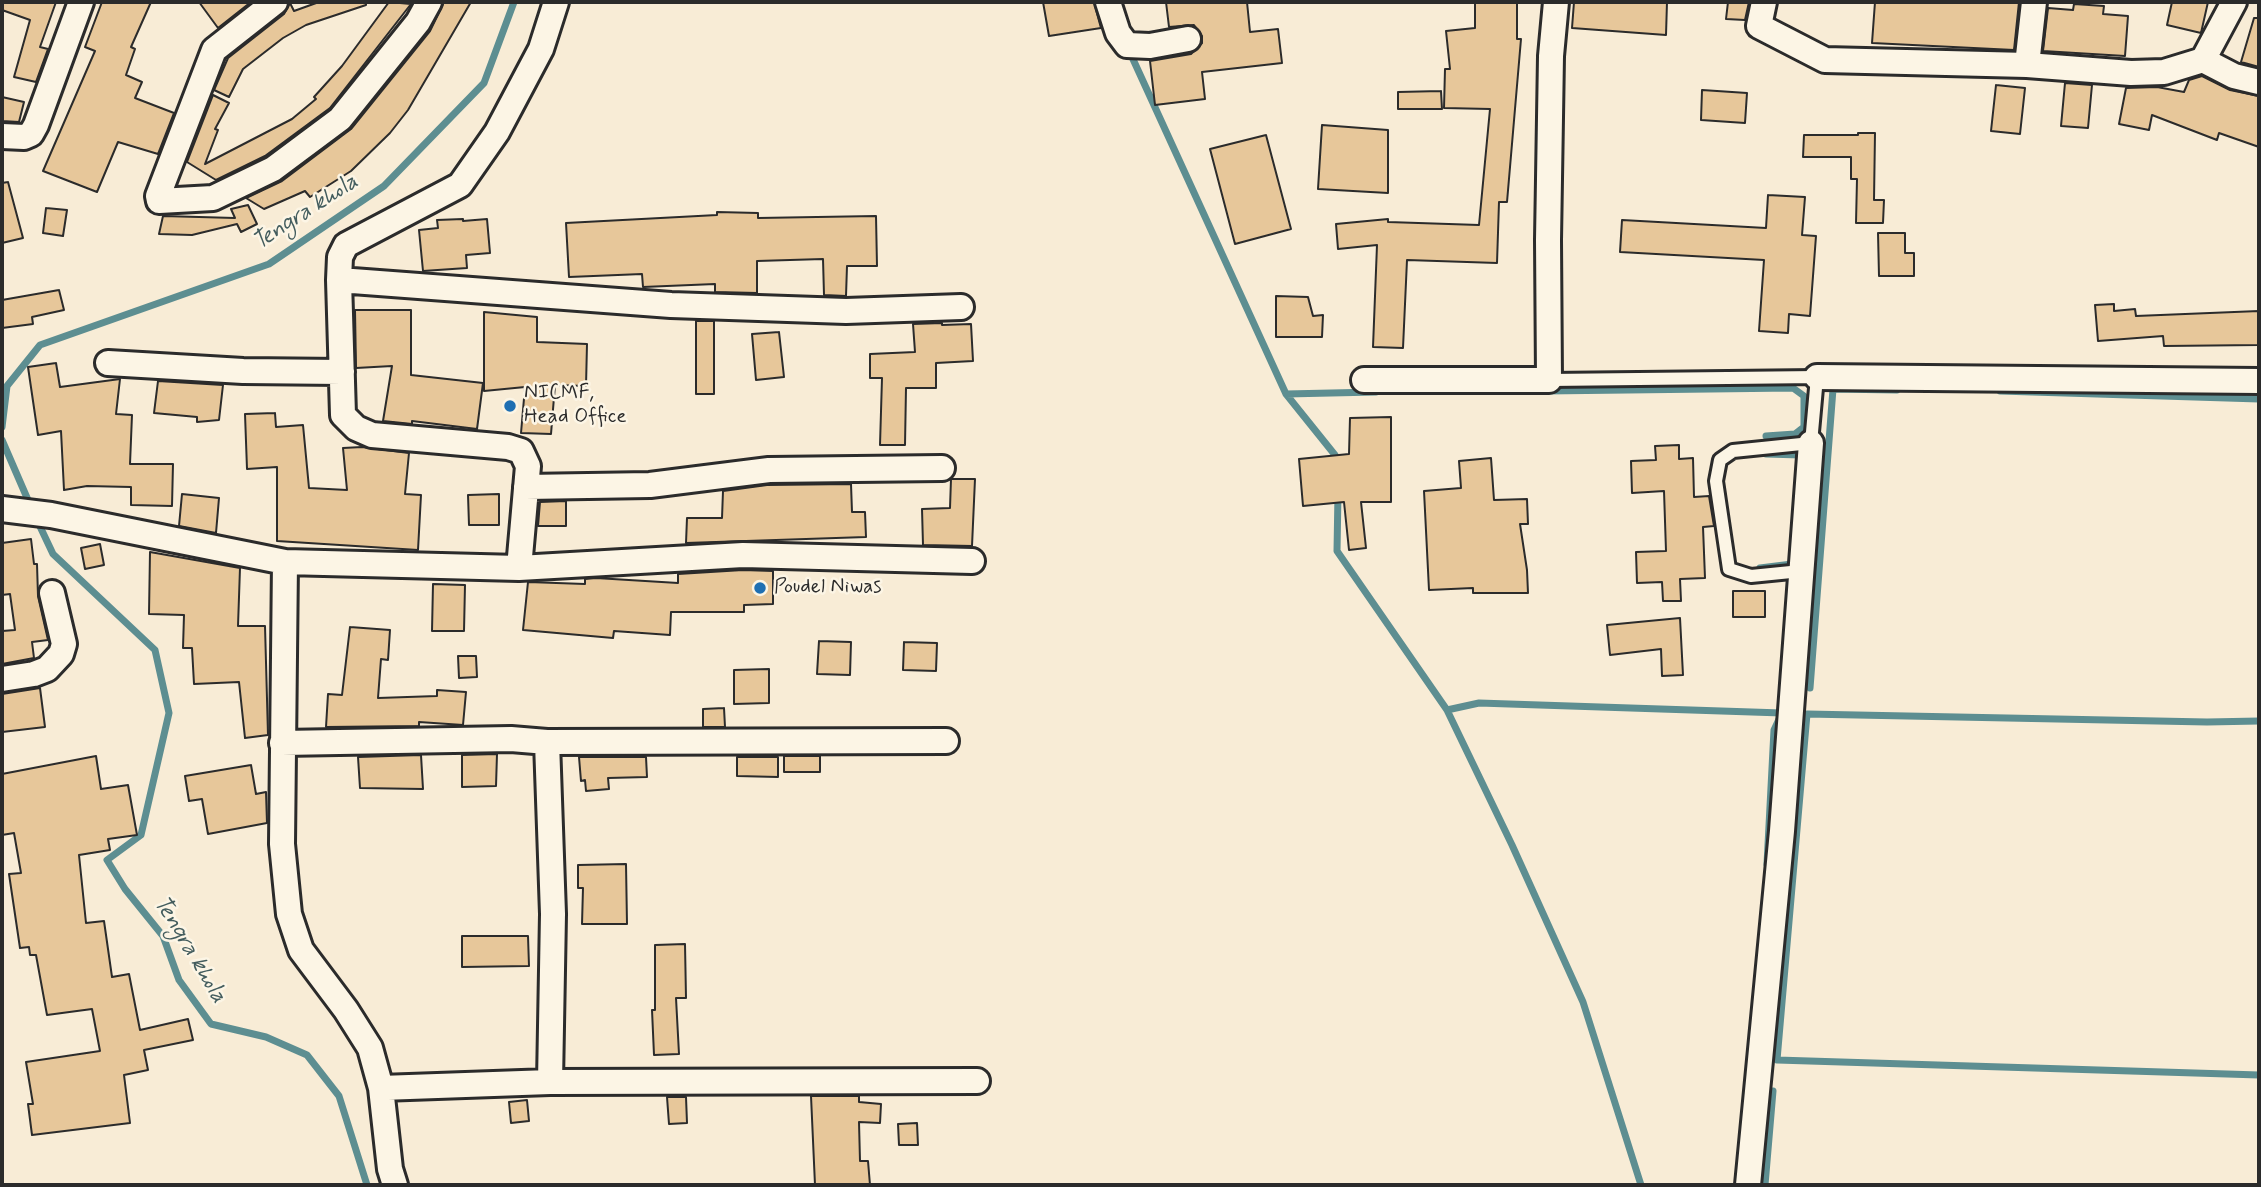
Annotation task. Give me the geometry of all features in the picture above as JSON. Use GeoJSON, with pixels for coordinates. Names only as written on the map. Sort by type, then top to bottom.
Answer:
{"type":"FeatureCollection","features":[{"type":"Feature","properties":{"kind":"street"},"geometry":{"type":"LineString","coordinates":[[2,136],[24,137],[31,134],[81,2]]}},
{"type":"Feature","properties":{"kind":"street"},"geometry":{"type":"LineString","coordinates":[[275,2],[214,50],[158,196],[159,201],[213,198],[273,169],[340,119],[418,22],[429,2]]}},
{"type":"Feature","properties":{"kind":"street"},"geometry":{"type":"LineString","coordinates":[[519,568],[528,466],[520,451],[509,447],[372,435],[356,428],[343,415],[340,257],[346,245],[460,186],[497,132],[541,49],[556,2]]}},
{"type":"Feature","properties":{"kind":"street"},"geometry":{"type":"LineString","coordinates":[[1108,2],[1118,33],[1127,45],[1150,46],[1188,39]]}},
{"type":"Feature","properties":{"kind":"street"},"geometry":{"type":"LineString","coordinates":[[1364,380],[1549,380],[1551,57],[1556,2]]}},
{"type":"Feature","properties":{"kind":"street"},"geometry":{"type":"LineString","coordinates":[[1764,2],[1759,26],[1825,60],[2027,65],[2132,73],[2164,72],[2203,60],[2234,76],[2259,82]]}},
{"type":"Feature","properties":{"kind":"street"},"geometry":{"type":"LineString","coordinates":[[2027,65],[2034,2]]}},
{"type":"Feature","properties":{"kind":"street"},"geometry":{"type":"LineString","coordinates":[[2203,60],[2234,2]]}},
{"type":"Feature","properties":{"kind":"street"},"geometry":{"type":"LineString","coordinates":[[339,280],[671,305],[846,311],[961,307]]}},
{"type":"Feature","properties":{"kind":"street"},"geometry":{"type":"LineString","coordinates":[[108,363],[243,371],[342,372]]}},
{"type":"Feature","properties":{"kind":"street"},"geometry":{"type":"LineString","coordinates":[[1817,377],[2259,380]]}},
{"type":"Feature","properties":{"kind":"street"},"geometry":{"type":"LineString","coordinates":[[1748,1185],[1782,831],[1811,443]]}},
{"type":"Feature","properties":{"kind":"street"},"geometry":{"type":"LineString","coordinates":[[526,487],[640,485],[769,470],[942,468]]}},
{"type":"Feature","properties":{"kind":"street"},"geometry":{"type":"LineString","coordinates":[[12,510],[51,515],[285,562],[519,568],[743,555],[972,561]]}},
{"type":"Feature","properties":{"kind":"street"},"geometry":{"type":"LineString","coordinates":[[285,562],[282,844],[289,914],[301,950],[346,1010],[370,1048],[381,1088],[390,1169],[395,1185]]}},
{"type":"Feature","properties":{"kind":"street"},"geometry":{"type":"LineString","coordinates":[[2,679],[34,674],[47,668],[61,654],[64,644],[52,593]]}},
{"type":"Feature","properties":{"kind":"street"},"geometry":{"type":"LineString","coordinates":[[282,743],[497,739],[547,742],[946,741]]}},
{"type":"Feature","properties":{"kind":"street"},"geometry":{"type":"LineString","coordinates":[[547,742],[553,914],[550,1082]]}},
{"type":"Feature","properties":{"kind":"street"},"geometry":{"type":"LineString","coordinates":[[381,1088],[550,1082],[977,1081]]}},
{"type":"Feature","properties":{"kind":"lane"},"geometry":{"type":"LineString","coordinates":[[1549,380],[1817,377],[1811,443],[1733,451],[1720,460],[1716,481],[1729,569],[1751,576],[1801,571]]}},
{"type":"Feature","properties":{"kind":"building"},"geometry":{"type":"Polygon","coordinates":[[[2,2],[56,2],[40,47],[48,49],[36,82],[14,77],[30,20],[2,10],[2,2]]]}},
{"type":"Feature","properties":{"kind":"building"},"geometry":{"type":"Polygon","coordinates":[[[102,2],[151,2],[131,47],[135,49],[126,75],[142,82],[135,98],[174,113],[158,154],[118,142],[97,192],[43,171],[95,51],[85,47],[102,2]]]}},
{"type":"Feature","properties":{"kind":"building"},"geometry":{"type":"Polygon","coordinates":[[[199,2],[251,2],[218,28],[199,2]]]}},
{"type":"Feature","properties":{"kind":"building"},"geometry":{"type":"Polygon","coordinates":[[[319,2],[366,2],[366,5],[306,25],[283,38],[243,69],[229,97],[214,90],[228,58],[284,14],[290,3],[294,11],[319,2]]]}},
{"type":"Feature","properties":{"kind":"building"},"geometry":{"type":"Polygon","coordinates":[[[389,2],[411,4],[330,108],[265,156],[216,180],[187,162],[213,95],[229,103],[215,129],[218,130],[205,164],[292,119],[316,99],[314,97],[342,66],[389,2]]]}},
{"type":"Feature","properties":{"kind":"building"},"geometry":{"type":"Polygon","coordinates":[[[444,2],[471,2],[408,110],[390,133],[351,171],[310,197],[305,191],[264,209],[246,198],[282,181],[351,129],[430,31],[444,2]]]}},
{"type":"Feature","properties":{"kind":"building"},"geometry":{"type":"Polygon","coordinates":[[[1043,2],[1094,2],[1101,28],[1049,36],[1043,2]]]}},
{"type":"Feature","properties":{"kind":"building"},"geometry":{"type":"Polygon","coordinates":[[[1166,2],[1247,2],[1250,32],[1278,29],[1282,63],[1202,72],[1205,99],[1155,105],[1150,61],[1191,54],[1202,43],[1202,36],[1194,25],[1169,27],[1166,2]]]}},
{"type":"Feature","properties":{"kind":"building"},"geometry":{"type":"Polygon","coordinates":[[[1475,2],[1517,2],[1517,39],[1521,39],[1507,202],[1499,202],[1497,263],[1407,260],[1403,348],[1373,347],[1377,245],[1338,249],[1336,224],[1388,219],[1388,222],[1479,225],[1490,109],[1444,108],[1445,69],[1450,69],[1446,31],[1475,28],[1475,2]]]}},
{"type":"Feature","properties":{"kind":"building"},"geometry":{"type":"Polygon","coordinates":[[[1574,2],[1667,2],[1666,35],[1572,28],[1574,2]]]}},
{"type":"Feature","properties":{"kind":"building"},"geometry":{"type":"Polygon","coordinates":[[[1728,2],[1749,2],[1745,20],[1726,19],[1728,2]]]}},
{"type":"Feature","properties":{"kind":"building"},"geometry":{"type":"Polygon","coordinates":[[[1875,2],[2019,2],[2014,50],[1872,43],[1875,2]]]}},
{"type":"Feature","properties":{"kind":"building"},"geometry":{"type":"Polygon","coordinates":[[[2172,2],[2208,2],[2201,33],[2167,25],[2172,2]]]}},
{"type":"Feature","properties":{"kind":"building"},"geometry":{"type":"Polygon","coordinates":[[[2074,4],[2104,6],[2103,14],[2128,16],[2125,56],[2043,51],[2048,8],[2073,10],[2074,4]]]}},
{"type":"Feature","properties":{"kind":"building"},"geometry":{"type":"Polygon","coordinates":[[[2254,18],[2259,18],[2259,67],[2241,62],[2254,18]]]}},
{"type":"Feature","properties":{"kind":"building"},"geometry":{"type":"Polygon","coordinates":[[[2202,76],[2230,90],[2259,96],[2259,147],[2219,133],[2217,140],[2152,115],[2149,130],[2119,124],[2126,88],[2157,87],[2184,92],[2189,80],[2202,76]]]}},
{"type":"Feature","properties":{"kind":"building"},"geometry":{"type":"Polygon","coordinates":[[[2065,83],[2092,85],[2088,128],[2061,126],[2065,83]]]}},
{"type":"Feature","properties":{"kind":"building"},"geometry":{"type":"Polygon","coordinates":[[[1996,85],[2025,88],[2020,134],[1991,131],[1996,85]]]}},
{"type":"Feature","properties":{"kind":"building"},"geometry":{"type":"Polygon","coordinates":[[[1702,90],[1747,93],[1745,123],[1701,120],[1702,90]]]}},
{"type":"Feature","properties":{"kind":"building"},"geometry":{"type":"Polygon","coordinates":[[[1441,91],[1442,109],[1398,109],[1398,92],[1441,91]]]}},
{"type":"Feature","properties":{"kind":"building"},"geometry":{"type":"Polygon","coordinates":[[[2,97],[24,102],[19,122],[2,121],[2,97]]]}},
{"type":"Feature","properties":{"kind":"building"},"geometry":{"type":"Polygon","coordinates":[[[1322,125],[1388,130],[1388,193],[1318,189],[1322,125]]]}},
{"type":"Feature","properties":{"kind":"building"},"geometry":{"type":"Polygon","coordinates":[[[1875,133],[1874,200],[1884,200],[1883,223],[1856,223],[1857,179],[1851,179],[1851,157],[1803,157],[1804,135],[1875,133]]]}},
{"type":"Feature","properties":{"kind":"building"},"geometry":{"type":"Polygon","coordinates":[[[1266,135],[1291,229],[1235,244],[1210,149],[1266,135]]]}},
{"type":"Feature","properties":{"kind":"building"},"geometry":{"type":"Polygon","coordinates":[[[8,182],[23,238],[2,243],[2,183],[8,182]]]}},
{"type":"Feature","properties":{"kind":"building"},"geometry":{"type":"Polygon","coordinates":[[[1768,195],[1805,197],[1802,235],[1816,236],[1810,316],[1789,314],[1788,333],[1759,331],[1764,260],[1620,252],[1622,220],[1766,228],[1768,195]]]}},
{"type":"Feature","properties":{"kind":"building"},"geometry":{"type":"Polygon","coordinates":[[[248,205],[257,224],[241,232],[237,224],[192,235],[159,234],[163,216],[235,218],[231,209],[248,205]]]}},
{"type":"Feature","properties":{"kind":"building"},"geometry":{"type":"Polygon","coordinates":[[[46,208],[67,210],[63,236],[43,233],[46,208]]]}},
{"type":"Feature","properties":{"kind":"building"},"geometry":{"type":"Polygon","coordinates":[[[717,212],[758,213],[758,218],[876,216],[877,266],[847,266],[846,296],[824,295],[823,259],[757,261],[757,293],[715,292],[715,284],[643,287],[642,274],[569,277],[566,223],[717,215],[717,212]]]}},
{"type":"Feature","properties":{"kind":"building"},"geometry":{"type":"Polygon","coordinates":[[[487,219],[490,253],[466,255],[467,268],[423,271],[419,230],[438,228],[437,220],[487,219]]]}},
{"type":"Feature","properties":{"kind":"building"},"geometry":{"type":"Polygon","coordinates":[[[1878,233],[1905,233],[1905,253],[1914,253],[1914,276],[1879,276],[1878,233]]]}},
{"type":"Feature","properties":{"kind":"building"},"geometry":{"type":"Polygon","coordinates":[[[59,290],[64,310],[32,317],[33,324],[2,328],[2,300],[59,290]]]}},
{"type":"Feature","properties":{"kind":"building"},"geometry":{"type":"Polygon","coordinates":[[[1276,296],[1308,297],[1313,316],[1323,315],[1322,337],[1276,337],[1276,296]]]}},
{"type":"Feature","properties":{"kind":"building"},"geometry":{"type":"Polygon","coordinates":[[[2114,304],[2114,311],[2135,309],[2136,316],[2259,311],[2259,345],[2164,346],[2163,336],[2098,341],[2095,305],[2114,304]]]}},
{"type":"Feature","properties":{"kind":"building"},"geometry":{"type":"Polygon","coordinates":[[[355,310],[411,310],[411,375],[483,383],[477,429],[412,421],[412,424],[383,421],[392,366],[356,368],[355,310]]]}},
{"type":"Feature","properties":{"kind":"building"},"geometry":{"type":"Polygon","coordinates":[[[484,312],[537,317],[537,342],[587,344],[586,386],[555,385],[551,434],[521,433],[525,387],[484,391],[484,312]]]}},
{"type":"Feature","properties":{"kind":"building"},"geometry":{"type":"Polygon","coordinates":[[[696,321],[714,321],[714,394],[696,394],[696,321]]]}},
{"type":"Feature","properties":{"kind":"building"},"geometry":{"type":"Polygon","coordinates":[[[913,324],[971,324],[973,361],[936,363],[936,388],[906,388],[905,445],[880,445],[882,378],[870,378],[870,354],[915,352],[913,324]]]}},
{"type":"Feature","properties":{"kind":"building"},"geometry":{"type":"Polygon","coordinates":[[[779,332],[784,377],[756,380],[752,334],[779,332]]]}},
{"type":"Feature","properties":{"kind":"building"},"geometry":{"type":"Polygon","coordinates":[[[56,363],[60,387],[120,379],[116,414],[132,415],[130,464],[173,464],[172,506],[131,505],[131,487],[87,486],[64,490],[61,431],[38,435],[28,367],[56,363]]]}},
{"type":"Feature","properties":{"kind":"building"},"geometry":{"type":"Polygon","coordinates":[[[158,381],[223,385],[219,420],[197,422],[197,417],[154,413],[158,381]]]}},
{"type":"Feature","properties":{"kind":"building"},"geometry":{"type":"Polygon","coordinates":[[[275,413],[276,427],[303,425],[309,488],[347,490],[343,448],[362,447],[409,453],[405,494],[421,495],[418,550],[277,541],[277,467],[247,469],[245,414],[275,413]]]}},
{"type":"Feature","properties":{"kind":"building"},"geometry":{"type":"Polygon","coordinates":[[[1391,417],[1391,502],[1361,502],[1366,548],[1349,550],[1344,502],[1303,506],[1299,459],[1349,454],[1350,418],[1391,417]]]}},
{"type":"Feature","properties":{"kind":"building"},"geometry":{"type":"Polygon","coordinates":[[[1679,445],[1679,459],[1693,458],[1694,497],[1709,496],[1714,526],[1703,527],[1705,578],[1680,579],[1681,601],[1663,601],[1662,582],[1637,583],[1636,552],[1666,551],[1664,491],[1632,493],[1631,461],[1656,460],[1655,446],[1679,445]]]}},
{"type":"Feature","properties":{"kind":"building"},"geometry":{"type":"Polygon","coordinates":[[[1491,458],[1494,500],[1527,499],[1528,524],[1520,524],[1528,593],[1473,593],[1473,588],[1429,590],[1424,491],[1461,488],[1459,461],[1491,458]]]}},
{"type":"Feature","properties":{"kind":"building"},"geometry":{"type":"Polygon","coordinates":[[[951,479],[975,479],[972,546],[923,545],[922,509],[950,508],[951,479]]]}},
{"type":"Feature","properties":{"kind":"building"},"geometry":{"type":"Polygon","coordinates":[[[851,484],[852,512],[865,512],[866,537],[686,543],[687,518],[722,518],[723,491],[767,485],[851,484]]]}},
{"type":"Feature","properties":{"kind":"building"},"geometry":{"type":"Polygon","coordinates":[[[182,494],[219,498],[216,533],[179,526],[182,494]]]}},
{"type":"Feature","properties":{"kind":"building"},"geometry":{"type":"Polygon","coordinates":[[[499,494],[499,525],[469,525],[468,495],[499,494]]]}},
{"type":"Feature","properties":{"kind":"building"},"geometry":{"type":"Polygon","coordinates":[[[566,501],[566,526],[538,526],[540,502],[566,501]]]}},
{"type":"Feature","properties":{"kind":"building"},"geometry":{"type":"Polygon","coordinates":[[[31,539],[34,564],[37,564],[38,596],[48,640],[32,642],[34,658],[2,664],[2,631],[15,630],[10,594],[2,595],[2,543],[31,539]]]}},
{"type":"Feature","properties":{"kind":"building"},"geometry":{"type":"Polygon","coordinates":[[[100,544],[104,565],[85,569],[81,548],[100,544]]]}},
{"type":"Feature","properties":{"kind":"building"},"geometry":{"type":"Polygon","coordinates":[[[150,552],[240,568],[238,626],[265,626],[268,735],[245,738],[239,682],[194,684],[192,648],[183,648],[184,615],[149,614],[150,552]]]}},
{"type":"Feature","properties":{"kind":"building"},"geometry":{"type":"Polygon","coordinates":[[[773,571],[773,604],[744,605],[744,612],[671,612],[670,635],[614,631],[613,638],[523,630],[528,582],[585,584],[585,579],[596,578],[678,583],[678,574],[773,571]]]}},
{"type":"Feature","properties":{"kind":"building"},"geometry":{"type":"Polygon","coordinates":[[[433,584],[465,585],[464,631],[432,631],[433,584]]]}},
{"type":"Feature","properties":{"kind":"building"},"geometry":{"type":"Polygon","coordinates":[[[1733,591],[1765,591],[1765,617],[1733,617],[1733,591]]]}},
{"type":"Feature","properties":{"kind":"building"},"geometry":{"type":"Polygon","coordinates":[[[1680,618],[1683,675],[1662,676],[1661,649],[1610,655],[1607,625],[1680,618]]]}},
{"type":"Feature","properties":{"kind":"building"},"geometry":{"type":"Polygon","coordinates":[[[350,627],[390,630],[388,660],[381,659],[378,698],[437,696],[437,690],[466,692],[463,725],[419,722],[419,726],[326,727],[328,694],[342,695],[350,627]]]}},
{"type":"Feature","properties":{"kind":"building"},"geometry":{"type":"Polygon","coordinates":[[[819,641],[851,642],[850,675],[817,674],[819,641]]]}},
{"type":"Feature","properties":{"kind":"building"},"geometry":{"type":"Polygon","coordinates":[[[904,642],[937,643],[936,671],[903,670],[904,642]]]}},
{"type":"Feature","properties":{"kind":"building"},"geometry":{"type":"Polygon","coordinates":[[[458,656],[476,656],[477,677],[459,678],[458,656]]]}},
{"type":"Feature","properties":{"kind":"building"},"geometry":{"type":"Polygon","coordinates":[[[769,669],[769,703],[734,704],[734,670],[769,669]]]}},
{"type":"Feature","properties":{"kind":"building"},"geometry":{"type":"Polygon","coordinates":[[[40,688],[45,727],[2,732],[2,694],[40,688]]]}},
{"type":"Feature","properties":{"kind":"building"},"geometry":{"type":"Polygon","coordinates":[[[724,708],[725,727],[703,727],[703,709],[724,708]]]}},
{"type":"Feature","properties":{"kind":"building"},"geometry":{"type":"Polygon","coordinates":[[[497,754],[496,786],[462,787],[462,755],[497,754]]]}},
{"type":"Feature","properties":{"kind":"building"},"geometry":{"type":"Polygon","coordinates":[[[421,755],[423,789],[360,788],[358,757],[421,755]]]}},
{"type":"Feature","properties":{"kind":"building"},"geometry":{"type":"Polygon","coordinates":[[[96,756],[101,789],[128,785],[137,835],[108,839],[110,850],[79,855],[86,923],[104,921],[112,977],[129,974],[140,1030],[188,1019],[193,1040],[144,1050],[148,1070],[124,1075],[130,1123],[32,1135],[28,1104],[33,1104],[26,1062],[100,1051],[92,1009],[47,1015],[36,955],[30,955],[29,947],[20,948],[9,874],[21,873],[14,833],[2,835],[2,774],[96,756]]]}},
{"type":"Feature","properties":{"kind":"building"},"geometry":{"type":"Polygon","coordinates":[[[784,756],[820,756],[820,772],[784,772],[784,756]]]}},
{"type":"Feature","properties":{"kind":"building"},"geometry":{"type":"Polygon","coordinates":[[[579,757],[646,757],[647,777],[608,778],[609,789],[586,791],[585,780],[581,781],[579,757]]]}},
{"type":"Feature","properties":{"kind":"building"},"geometry":{"type":"Polygon","coordinates":[[[737,757],[778,757],[778,777],[737,776],[737,757]]]}},
{"type":"Feature","properties":{"kind":"building"},"geometry":{"type":"Polygon","coordinates":[[[251,765],[256,794],[266,792],[267,823],[208,834],[202,799],[189,801],[185,776],[251,765]]]}},
{"type":"Feature","properties":{"kind":"building"},"geometry":{"type":"Polygon","coordinates":[[[626,864],[627,924],[582,924],[583,888],[578,888],[578,865],[626,864]]]}},
{"type":"Feature","properties":{"kind":"building"},"geometry":{"type":"Polygon","coordinates":[[[462,936],[528,936],[529,966],[462,967],[462,936]]]}},
{"type":"Feature","properties":{"kind":"building"},"geometry":{"type":"Polygon","coordinates":[[[685,944],[686,998],[676,998],[679,1054],[654,1055],[652,1010],[655,1010],[655,945],[685,944]]]}},
{"type":"Feature","properties":{"kind":"building"},"geometry":{"type":"Polygon","coordinates":[[[811,1096],[859,1096],[859,1102],[881,1104],[880,1123],[859,1122],[860,1161],[868,1161],[870,1185],[815,1185],[811,1096]]]}},
{"type":"Feature","properties":{"kind":"building"},"geometry":{"type":"Polygon","coordinates":[[[667,1097],[686,1097],[687,1123],[669,1124],[667,1097]]]}},
{"type":"Feature","properties":{"kind":"building"},"geometry":{"type":"Polygon","coordinates":[[[527,1100],[529,1121],[511,1123],[509,1102],[527,1100]]]}},
{"type":"Feature","properties":{"kind":"building"},"geometry":{"type":"Polygon","coordinates":[[[917,1123],[918,1145],[899,1145],[898,1124],[917,1123]]]}},
{"type":"Feature","properties":{"kind":"waterway","name":"Tengra khola"},"geometry":{"type":"LineString","coordinates":[[2,427],[7,386],[40,345],[269,264],[384,186],[484,83],[514,2]]}},
{"type":"Feature","properties":{"kind":"waterway"},"geometry":{"type":"LineString","coordinates":[[1132,57],[1286,394],[1335,455],[1336,464]]}},
{"type":"Feature","properties":{"kind":"waterway"},"geometry":{"type":"LineString","coordinates":[[1545,391],[1793,388],[1804,396],[1804,427],[1795,434],[1766,436]]}},
{"type":"Feature","properties":{"kind":"waterway"},"geometry":{"type":"LineString","coordinates":[[1810,688],[1833,389],[1897,390]]}},
{"type":"Feature","properties":{"kind":"waterway"},"geometry":{"type":"LineString","coordinates":[[2000,391],[2259,399]]}},
{"type":"Feature","properties":{"kind":"waterway"},"geometry":{"type":"LineString","coordinates":[[1286,394],[1376,392]]}},
{"type":"Feature","properties":{"kind":"waterway","name":"Tengra khola"},"geometry":{"type":"LineString","coordinates":[[2,440],[31,507]]}},
{"type":"Feature","properties":{"kind":"waterway"},"geometry":{"type":"LineString","coordinates":[[1766,454],[1801,455],[1800,459]]}},
{"type":"Feature","properties":{"kind":"waterway"},"geometry":{"type":"LineString","coordinates":[[1338,493],[1337,551],[1447,710],[1512,845],[1583,1002],[1641,1185]]}},
{"type":"Feature","properties":{"kind":"waterway","name":"Tengra khola"},"geometry":{"type":"LineString","coordinates":[[36,518],[53,554],[155,650],[169,713],[141,835],[107,860],[125,889],[163,936],[179,980],[211,1024],[266,1037],[307,1055],[339,1096],[367,1185]]}},
{"type":"Feature","properties":{"kind":"waterway"},"geometry":{"type":"LineString","coordinates":[[1760,568],[1792,564],[1792,558]]}},
{"type":"Feature","properties":{"kind":"waterway"},"geometry":{"type":"LineString","coordinates":[[1447,710],[1479,703],[1782,713]]}},
{"type":"Feature","properties":{"kind":"waterway"},"geometry":{"type":"LineString","coordinates":[[1767,864],[1774,730],[1782,713]]}},
{"type":"Feature","properties":{"kind":"waterway"},"geometry":{"type":"LineString","coordinates":[[2259,721],[1807,714],[1777,1060],[2259,1075]]}},
{"type":"Feature","properties":{"kind":"waterway"},"geometry":{"type":"LineString","coordinates":[[1765,1185],[1773,1091]]}},
{"type":"Feature","properties":{"kind":"place","name":"NICMF, Head Office"},"geometry":{"type":"Point","coordinates":[510,406]}},
{"type":"Feature","properties":{"kind":"place","name":"Poudel Niwas"},"geometry":{"type":"Point","coordinates":[760,588]}}]}
